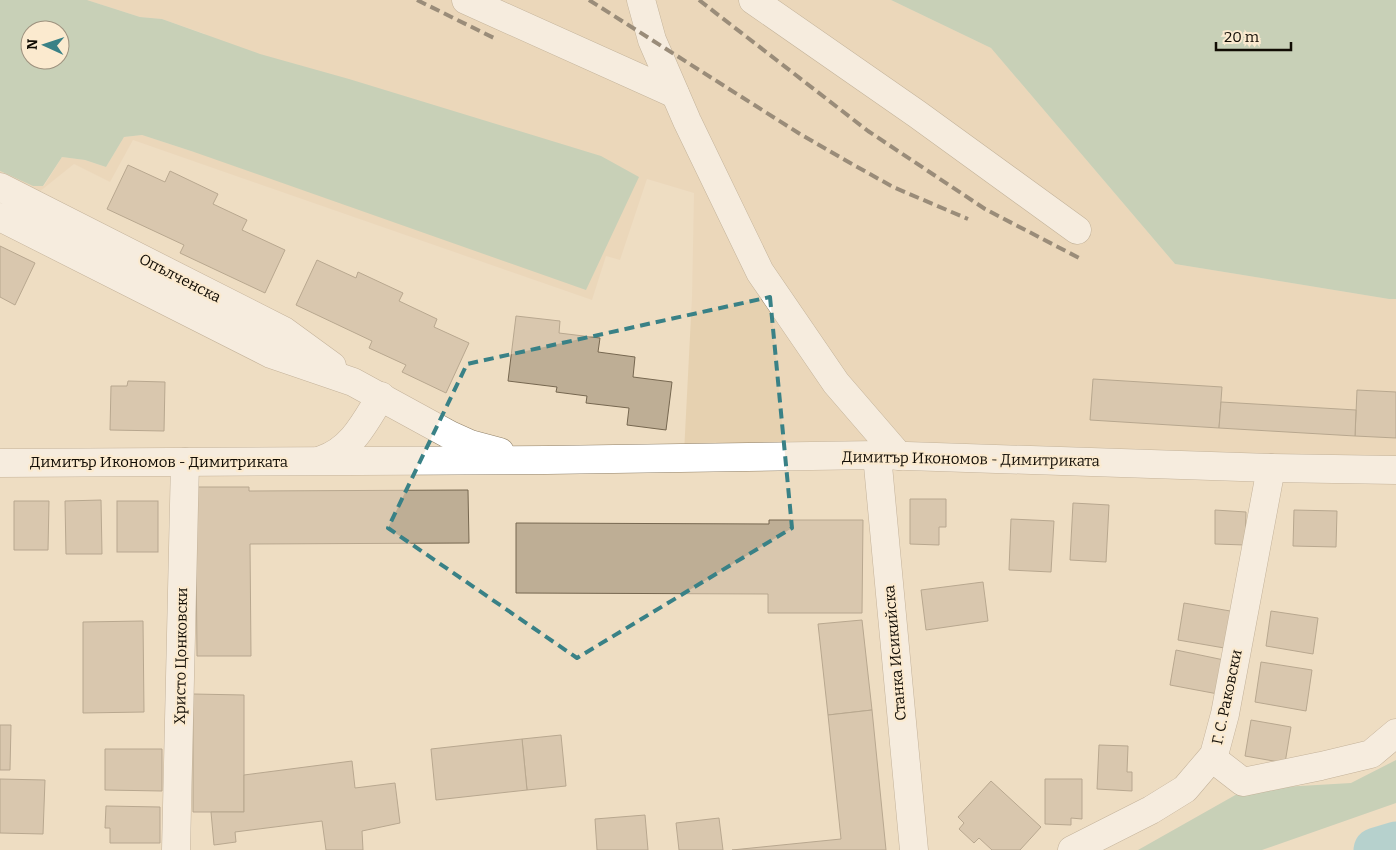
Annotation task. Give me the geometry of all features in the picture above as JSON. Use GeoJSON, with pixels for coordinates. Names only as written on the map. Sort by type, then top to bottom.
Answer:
{"type":"FeatureCollection","features":[{"type":"Feature","properties":{"kind":"street"},"geometry":{"type":"LineString","coordinates":[[466,0],[675,94]]}},
{"type":"Feature","properties":{"kind":"street"},"geometry":{"type":"LineString","coordinates":[[641,0],[652,40],[675,94],[760,272],[888,456]]}},
{"type":"Feature","properties":{"kind":"street"},"geometry":{"type":"LineString","coordinates":[[753,0],[917,114],[1077,230]]}},
{"type":"Feature","properties":{"kind":"street","name":"Опълченска"},"geometry":{"type":"LineString","coordinates":[[0,188],[284,331],[353,382]]}},
{"type":"Feature","properties":{"kind":"street","name":"Опълченска"},"geometry":{"type":"LineString","coordinates":[[0,217],[271,354],[353,382],[381,396]]}},
{"type":"Feature","properties":{"kind":"street","name":"Димитър Икономов - Димитриката"},"geometry":{"type":"LineString","coordinates":[[319,461],[340,451],[353,440],[381,396],[450,435],[470,444],[547,460]]}},
{"type":"Feature","properties":{"kind":"street","name":"Димитър Икономов - Димитриката"},"geometry":{"type":"LineString","coordinates":[[0,463],[888,456],[1396,470]]}},
{"type":"Feature","properties":{"kind":"street","name":"Станка Исикийска"},"geometry":{"type":"LineString","coordinates":[[888,456],[914,850]]}},
{"type":"Feature","properties":{"kind":"street","name":"Христо Цонковски"},"geometry":{"type":"LineString","coordinates":[[176,850],[185,462]]}},
{"type":"Feature","properties":{"kind":"street","name":"Г. С. Раковски"},"geometry":{"type":"LineString","coordinates":[[1072,850],[1151,810],[1185,789],[1214,755],[1225,714],[1271,468]]}},
{"type":"Feature","properties":{"kind":"street"},"geometry":{"type":"LineString","coordinates":[[1212,758],[1243,782],[1371,754],[1396,732]]}},
{"type":"Feature","properties":{"kind":"highlighted area"},"geometry":{"type":"Polygon","coordinates":[[[770,297],[792,528],[577,658],[388,528],[467,364],[770,297]]]}},
{"type":"Feature","properties":{"kind":"shaded area"},"geometry":{"type":"Polygon","coordinates":[[[87,0],[891,0],[991,48],[1175,264],[1396,299],[1396,472],[684,453],[692,297],[694,193],[647,179],[620,260],[606,256],[592,300],[133,140],[110,182],[74,164],[39,192],[0,174],[0,171],[34,186],[44,186],[62,157],[85,160],[106,167],[124,137],[142,135],[194,152],[205,34],[162,19],[140,17],[87,0]]]}},
{"type":"Feature","properties":{"kind":"green space"},"geometry":{"type":"Polygon","coordinates":[[[0,0],[87,0],[140,17],[162,19],[260,54],[349,79],[601,156],[639,177],[586,290],[142,135],[124,137],[106,167],[85,160],[62,157],[43,186],[33,186],[0,171],[0,0]]]}},
{"type":"Feature","properties":{"kind":"green space"},"geometry":{"type":"Polygon","coordinates":[[[891,0],[1396,0],[1396,299],[1175,264],[991,48],[891,0]]]}},
{"type":"Feature","properties":{"kind":"green space"},"geometry":{"type":"Polygon","coordinates":[[[1396,760],[1396,803],[1262,850],[1138,850],[1246,789],[1351,783],[1396,760]]]}},
{"type":"Feature","properties":{"kind":"building"},"geometry":{"type":"Polygon","coordinates":[[[128,165],[165,182],[170,171],[218,194],[213,204],[247,220],[242,230],[285,250],[265,293],[180,253],[184,245],[107,209],[128,165]]]}},
{"type":"Feature","properties":{"kind":"building"},"geometry":{"type":"Polygon","coordinates":[[[0,246],[35,263],[15,305],[0,297],[0,246]]]}},
{"type":"Feature","properties":{"kind":"building"},"geometry":{"type":"Polygon","coordinates":[[[317,260],[356,278],[358,272],[403,293],[399,301],[437,319],[434,327],[469,343],[446,393],[402,372],[406,365],[369,348],[372,341],[296,305],[317,260]]]}},
{"type":"Feature","properties":{"kind":"building"},"geometry":{"type":"Polygon","coordinates":[[[516,316],[560,321],[559,333],[600,338],[598,352],[635,357],[633,377],[672,382],[666,430],[627,425],[629,408],[586,403],[587,396],[556,392],[557,387],[508,381],[516,316]]]}},
{"type":"Feature","properties":{"kind":"building"},"geometry":{"type":"Polygon","coordinates":[[[1093,379],[1222,387],[1219,428],[1090,420],[1093,379]]]}},
{"type":"Feature","properties":{"kind":"building"},"geometry":{"type":"Polygon","coordinates":[[[128,381],[165,382],[164,431],[110,430],[111,386],[127,386],[128,381]]]}},
{"type":"Feature","properties":{"kind":"building"},"geometry":{"type":"Polygon","coordinates":[[[1357,390],[1396,392],[1396,438],[1355,436],[1357,390]]]}},
{"type":"Feature","properties":{"kind":"building"},"geometry":{"type":"Polygon","coordinates":[[[1221,402],[1356,410],[1355,436],[1219,428],[1221,402]]]}},
{"type":"Feature","properties":{"kind":"building"},"geometry":{"type":"Polygon","coordinates":[[[193,487],[249,487],[249,491],[468,490],[469,543],[250,544],[251,656],[197,656],[196,546],[193,487]]]}},
{"type":"Feature","properties":{"kind":"building"},"geometry":{"type":"Polygon","coordinates":[[[910,499],[946,499],[946,527],[939,527],[939,545],[910,544],[910,499]]]}},
{"type":"Feature","properties":{"kind":"building"},"geometry":{"type":"Polygon","coordinates":[[[101,500],[102,554],[66,554],[65,501],[101,500]]]}},
{"type":"Feature","properties":{"kind":"building"},"geometry":{"type":"Polygon","coordinates":[[[14,501],[49,501],[48,550],[14,550],[14,501]]]}},
{"type":"Feature","properties":{"kind":"building"},"geometry":{"type":"Polygon","coordinates":[[[117,501],[158,501],[158,552],[117,552],[117,501]]]}},
{"type":"Feature","properties":{"kind":"building"},"geometry":{"type":"Polygon","coordinates":[[[1073,503],[1109,505],[1106,562],[1070,560],[1073,503]]]}},
{"type":"Feature","properties":{"kind":"building"},"geometry":{"type":"Polygon","coordinates":[[[1215,510],[1246,512],[1245,545],[1215,544],[1215,510]]]}},
{"type":"Feature","properties":{"kind":"building"},"geometry":{"type":"Polygon","coordinates":[[[1294,510],[1337,511],[1336,547],[1293,546],[1294,510]]]}},
{"type":"Feature","properties":{"kind":"building"},"geometry":{"type":"Polygon","coordinates":[[[1011,519],[1054,521],[1051,572],[1009,570],[1011,519]]]}},
{"type":"Feature","properties":{"kind":"building"},"geometry":{"type":"Polygon","coordinates":[[[769,520],[863,520],[862,613],[768,613],[768,594],[516,593],[516,523],[769,524],[769,520]]]}},
{"type":"Feature","properties":{"kind":"building"},"geometry":{"type":"Polygon","coordinates":[[[983,582],[988,621],[926,630],[921,590],[983,582]]]}},
{"type":"Feature","properties":{"kind":"building"},"geometry":{"type":"Polygon","coordinates":[[[1184,603],[1236,612],[1230,649],[1178,640],[1184,603]]]}},
{"type":"Feature","properties":{"kind":"building"},"geometry":{"type":"Polygon","coordinates":[[[1271,611],[1318,618],[1313,654],[1266,646],[1271,611]]]}},
{"type":"Feature","properties":{"kind":"building"},"geometry":{"type":"Polygon","coordinates":[[[862,620],[872,710],[828,715],[818,624],[862,620]]]}},
{"type":"Feature","properties":{"kind":"building"},"geometry":{"type":"Polygon","coordinates":[[[143,621],[144,712],[83,713],[83,622],[143,621]]]}},
{"type":"Feature","properties":{"kind":"building"},"geometry":{"type":"Polygon","coordinates":[[[1176,650],[1224,660],[1218,694],[1170,685],[1176,650]]]}},
{"type":"Feature","properties":{"kind":"building"},"geometry":{"type":"Polygon","coordinates":[[[1261,662],[1312,670],[1306,711],[1255,702],[1261,662]]]}},
{"type":"Feature","properties":{"kind":"building"},"geometry":{"type":"Polygon","coordinates":[[[193,694],[244,695],[244,812],[193,812],[193,694]]]}},
{"type":"Feature","properties":{"kind":"building"},"geometry":{"type":"Polygon","coordinates":[[[872,710],[886,850],[732,850],[841,839],[828,715],[872,710]]]}},
{"type":"Feature","properties":{"kind":"building"},"geometry":{"type":"Polygon","coordinates":[[[1251,720],[1291,727],[1285,763],[1245,756],[1251,720]]]}},
{"type":"Feature","properties":{"kind":"building"},"geometry":{"type":"Polygon","coordinates":[[[0,725],[11,725],[10,770],[0,770],[0,725]]]}},
{"type":"Feature","properties":{"kind":"building"},"geometry":{"type":"Polygon","coordinates":[[[561,735],[566,786],[527,790],[522,739],[561,735]]]}},
{"type":"Feature","properties":{"kind":"building"},"geometry":{"type":"Polygon","coordinates":[[[522,739],[527,790],[436,800],[431,749],[522,739]]]}},
{"type":"Feature","properties":{"kind":"building"},"geometry":{"type":"Polygon","coordinates":[[[1099,745],[1128,746],[1127,772],[1132,772],[1132,791],[1097,789],[1099,745]]]}},
{"type":"Feature","properties":{"kind":"building"},"geometry":{"type":"Polygon","coordinates":[[[105,749],[162,749],[162,791],[105,790],[105,749]]]}},
{"type":"Feature","properties":{"kind":"building"},"geometry":{"type":"Polygon","coordinates":[[[352,761],[355,788],[395,783],[400,823],[362,831],[363,850],[326,850],[322,821],[235,832],[236,842],[214,845],[211,812],[244,812],[244,775],[352,761]]]}},
{"type":"Feature","properties":{"kind":"building"},"geometry":{"type":"Polygon","coordinates":[[[0,779],[45,780],[43,834],[0,833],[0,779]]]}},
{"type":"Feature","properties":{"kind":"building"},"geometry":{"type":"Polygon","coordinates":[[[1045,779],[1082,779],[1082,819],[1071,818],[1071,825],[1045,824],[1045,779]]]}},
{"type":"Feature","properties":{"kind":"building"},"geometry":{"type":"Polygon","coordinates":[[[991,781],[1041,827],[1020,850],[992,850],[979,838],[974,843],[959,829],[964,823],[958,817],[991,781]]]}},
{"type":"Feature","properties":{"kind":"building"},"geometry":{"type":"Polygon","coordinates":[[[106,806],[160,807],[160,843],[110,843],[110,828],[105,828],[106,806]]]}},
{"type":"Feature","properties":{"kind":"building"},"geometry":{"type":"Polygon","coordinates":[[[645,815],[648,850],[597,850],[595,819],[645,815]]]}},
{"type":"Feature","properties":{"kind":"building"},"geometry":{"type":"Polygon","coordinates":[[[719,818],[723,850],[679,850],[676,823],[719,818]]]}},
{"type":"Feature","properties":{"kind":"waterway"},"geometry":{"type":"LineString","coordinates":[[1376,850],[1396,844]]}},
{"type":"Feature","properties":{"kind":"railway"},"geometry":{"type":"LineString","coordinates":[[417,0],[496,39]]}},
{"type":"Feature","properties":{"kind":"railway"},"geometry":{"type":"LineString","coordinates":[[589,0],[800,134],[893,187],[968,219]]}},
{"type":"Feature","properties":{"kind":"railway"},"geometry":{"type":"LineString","coordinates":[[699,0],[868,131],[985,209],[1083,260]]}}]}
